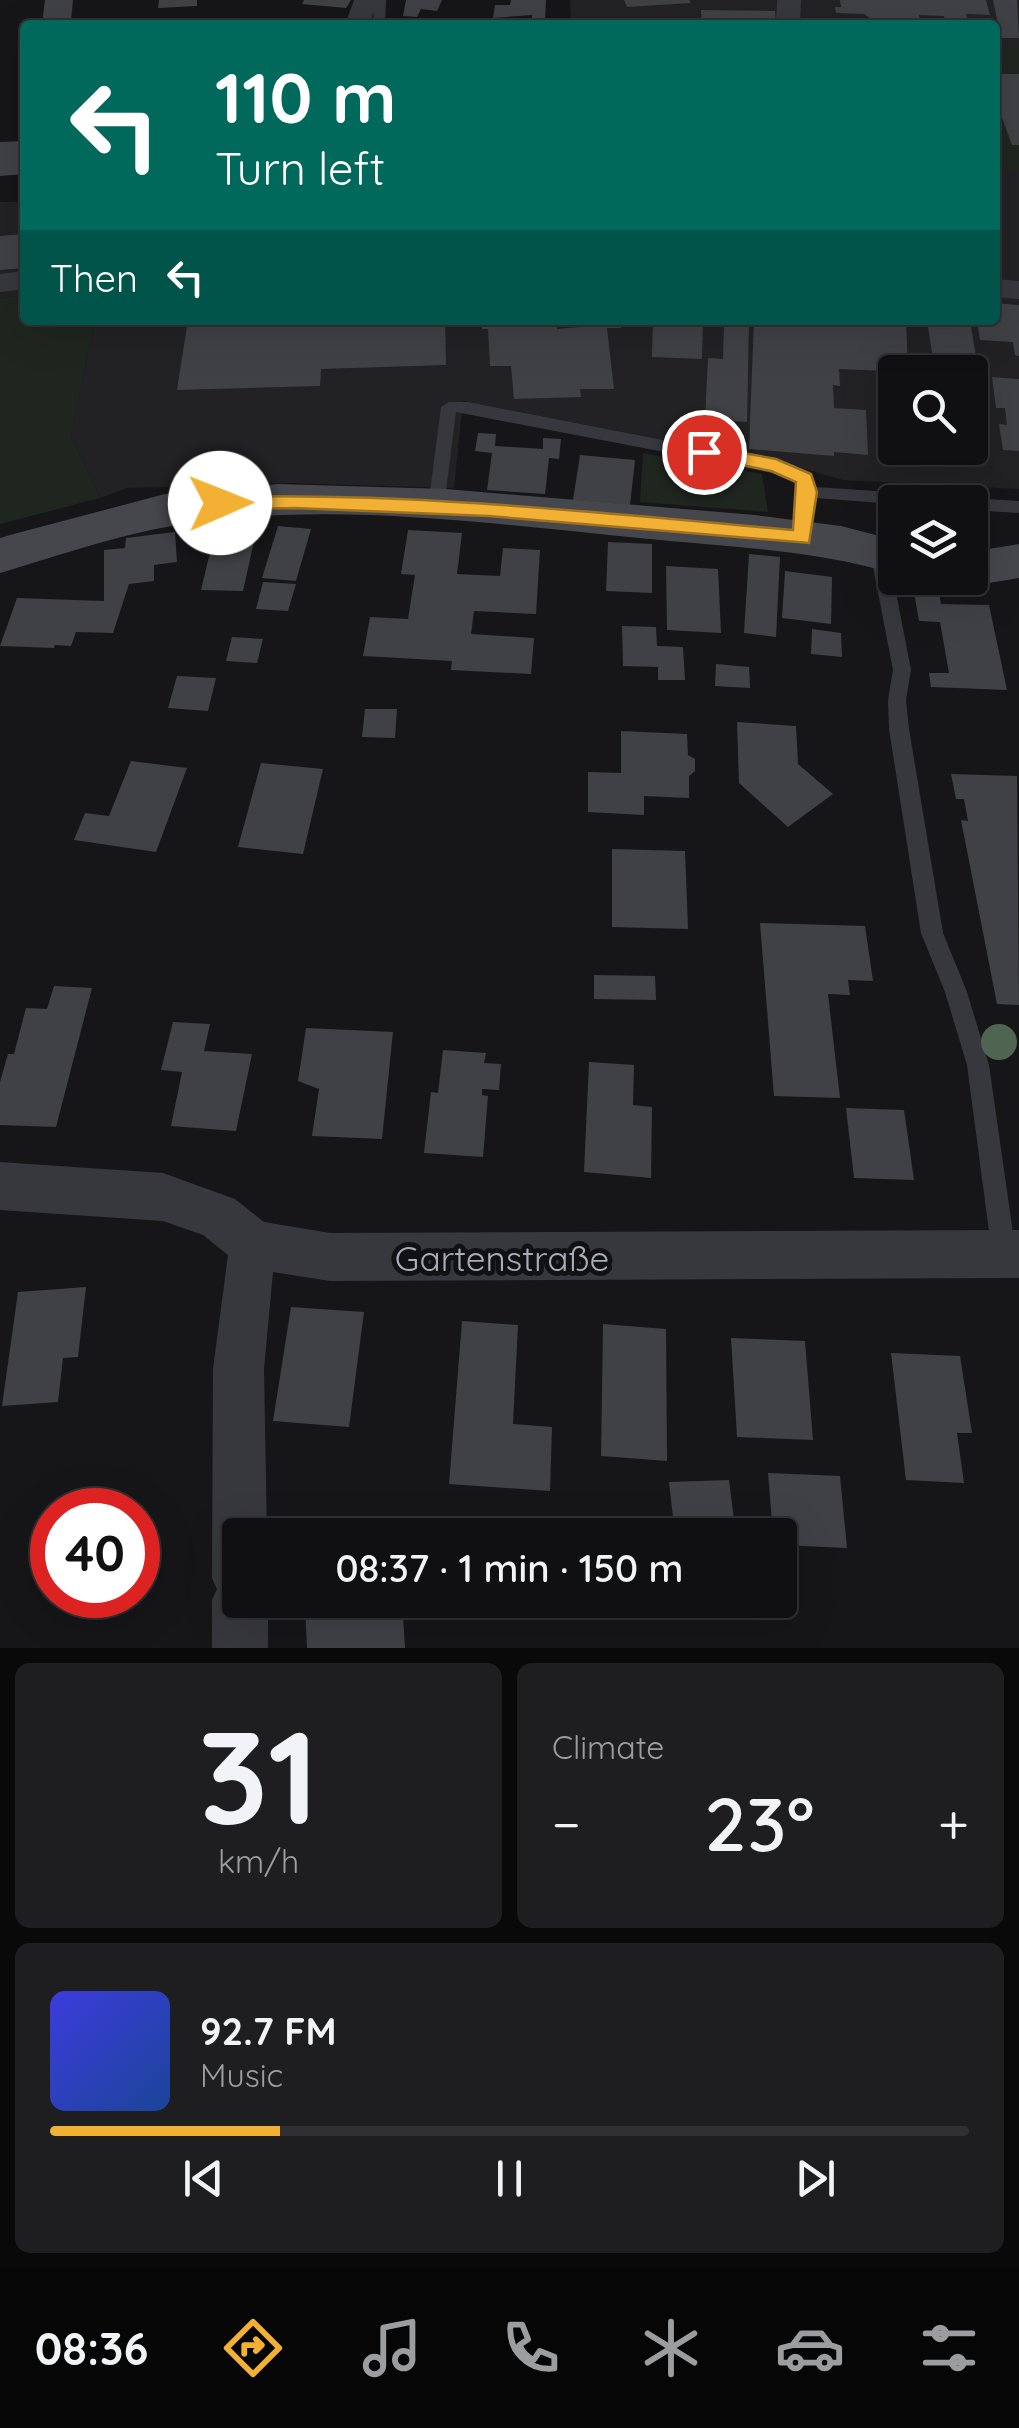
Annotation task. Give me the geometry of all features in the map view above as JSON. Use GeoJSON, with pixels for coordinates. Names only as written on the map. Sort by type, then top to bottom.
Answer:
{"type":"FeatureCollection","features":[{"type":"Feature","properties":{"kind":"street"},"geometry":{"type":"LineString","coordinates":[[0,556],[115,521],[220,503],[294,502],[436,507],[802,538],[878,550]]}},
{"type":"Feature","properties":{"kind":"street"},"geometry":{"type":"LineString","coordinates":[[988,554],[1019,560]]}},
{"type":"Feature","properties":{"kind":"street"},"geometry":{"type":"LineString","coordinates":[[988,566],[1019,560]]}},
{"type":"Feature","properties":{"kind":"street"},"geometry":{"type":"LineString","coordinates":[[0,1186],[164,1198],[218,1216],[254,1246],[242,1296],[239,1350],[240,1518]]}},
{"type":"Feature","properties":{"kind":"street","name":"Gartenstraße"},"geometry":{"type":"LineString","coordinates":[[254,1246],[349,1258],[1011,1254]]}},
{"type":"Feature","properties":{"kind":"street"},"geometry":{"type":"LineString","coordinates":[[240,1618],[240,1648]]}},
{"type":"Feature","properties":{"kind":"lane"},"geometry":{"type":"LineString","coordinates":[[436,507],[449,407],[478,408],[776,466],[805,478],[808,492],[802,538]]}},
{"type":"Feature","properties":{"kind":"lane"},"geometry":{"type":"LineString","coordinates":[[808,492],[878,497]]}},
{"type":"Feature","properties":{"kind":"lane"},"geometry":{"type":"LineString","coordinates":[[988,505],[1019,507]]}},
{"type":"Feature","properties":{"kind":"lane"},"geometry":{"type":"LineString","coordinates":[[894,595],[902,670],[899,730],[932,933],[956,992],[978,1065],[1011,1254]]}},
{"type":"Feature","properties":{"kind":"shaded area"},"geometry":{"type":"Polygon","coordinates":[[[570,0],[1019,0],[1019,489],[843,480],[780,462],[463,401],[454,488],[289,483],[127,488],[100,498],[71,436],[94,325],[1000,325],[1000,20],[571,20],[570,0]]]}},
{"type":"Feature","properties":{"kind":"shaded area"},"geometry":{"type":"Polygon","coordinates":[[[1000,49],[1019,49],[1019,172],[1000,168],[1000,49]]]}},
{"type":"Feature","properties":{"kind":"shaded area"},"geometry":{"type":"Polygon","coordinates":[[[0,202],[20,202],[20,296],[0,298],[0,202]]]}},
{"type":"Feature","properties":{"kind":"shaded area"},"geometry":{"type":"Polygon","coordinates":[[[20,296],[20,325],[94,325],[71,436],[100,498],[0,524],[0,298],[20,296]]]}},
{"type":"Feature","properties":{"kind":"shaded area"},"geometry":{"type":"Polygon","coordinates":[[[643,453],[762,474],[768,512],[640,502],[643,453]]]}},
{"type":"Feature","properties":{"kind":"building"},"geometry":{"type":"Polygon","coordinates":[[[45,0],[73,0],[71,20],[43,20],[45,0]]]}},
{"type":"Feature","properties":{"kind":"building"},"geometry":{"type":"Polygon","coordinates":[[[159,0],[197,0],[197,6],[158,8],[159,0]]]}},
{"type":"Feature","properties":{"kind":"building"},"geometry":{"type":"Polygon","coordinates":[[[304,0],[351,0],[346,8],[302,4],[304,0]]]}},
{"type":"Feature","properties":{"kind":"building"},"geometry":{"type":"Polygon","coordinates":[[[406,0],[442,0],[437,11],[421,9],[417,17],[403,16],[406,0]]]}},
{"type":"Feature","properties":{"kind":"building"},"geometry":{"type":"Polygon","coordinates":[[[511,0],[546,0],[545,20],[532,20],[532,15],[493,18],[495,5],[510,5],[511,0]]]}},
{"type":"Feature","properties":{"kind":"building"},"geometry":{"type":"Polygon","coordinates":[[[624,0],[689,0],[691,3],[627,7],[624,0]]]}},
{"type":"Feature","properties":{"kind":"building"},"geometry":{"type":"Polygon","coordinates":[[[840,0],[986,0],[990,15],[966,14],[968,20],[919,15],[920,20],[873,20],[864,14],[836,13],[835,7],[841,7],[840,0]]]}},
{"type":"Feature","properties":{"kind":"building"},"geometry":{"type":"Polygon","coordinates":[[[993,0],[1017,0],[1019,38],[1001,38],[993,0]]]}},
{"type":"Feature","properties":{"kind":"building"},"geometry":{"type":"Polygon","coordinates":[[[701,10],[775,11],[776,20],[702,20],[701,10]]]}},
{"type":"Feature","properties":{"kind":"building"},"geometry":{"type":"Polygon","coordinates":[[[1000,74],[1019,74],[1019,145],[1012,145],[1001,115],[1000,74]]]}},
{"type":"Feature","properties":{"kind":"building"},"geometry":{"type":"Polygon","coordinates":[[[20,141],[20,174],[0,176],[0,142],[20,141]]]}},
{"type":"Feature","properties":{"kind":"building"},"geometry":{"type":"Polygon","coordinates":[[[20,234],[20,268],[0,270],[0,236],[20,234]]]}},
{"type":"Feature","properties":{"kind":"building"},"geometry":{"type":"Polygon","coordinates":[[[1000,303],[1019,305],[1019,356],[1015,355],[1013,342],[980,340],[978,325],[1000,325],[1000,303]]]}},
{"type":"Feature","properties":{"kind":"building"},"geometry":{"type":"Polygon","coordinates":[[[187,325],[445,325],[446,365],[321,369],[320,386],[177,390],[187,325]]]}},
{"type":"Feature","properties":{"kind":"building"},"geometry":{"type":"Polygon","coordinates":[[[482,325],[557,325],[557,329],[621,325],[621,328],[607,328],[614,389],[580,389],[581,397],[514,399],[511,366],[490,366],[488,329],[482,329],[482,325]]]}},
{"type":"Feature","properties":{"kind":"building"},"geometry":{"type":"Polygon","coordinates":[[[653,325],[703,325],[702,359],[652,357],[653,325]]]}},
{"type":"Feature","properties":{"kind":"building"},"geometry":{"type":"Polygon","coordinates":[[[724,325],[749,325],[747,422],[705,419],[708,358],[723,359],[724,325]]]}},
{"type":"Feature","properties":{"kind":"building"},"geometry":{"type":"Polygon","coordinates":[[[754,325],[906,325],[907,355],[878,355],[878,371],[839,369],[840,386],[833,385],[834,408],[866,410],[868,455],[834,452],[834,456],[749,449],[754,325]]]}},
{"type":"Feature","properties":{"kind":"building"},"geometry":{"type":"Polygon","coordinates":[[[928,325],[971,325],[976,355],[932,355],[928,325]]]}},
{"type":"Feature","properties":{"kind":"building"},"geometry":{"type":"Polygon","coordinates":[[[992,377],[1019,379],[1019,451],[1003,450],[999,424],[1007,425],[1005,408],[996,408],[992,377]]]}},
{"type":"Feature","properties":{"kind":"building"},"geometry":{"type":"Polygon","coordinates":[[[478,433],[496,434],[495,446],[543,449],[543,438],[561,439],[559,459],[549,458],[545,494],[487,490],[492,453],[475,451],[478,433]]]}},
{"type":"Feature","properties":{"kind":"building"},"geometry":{"type":"Polygon","coordinates":[[[580,455],[635,460],[630,505],[573,500],[580,455]]]}},
{"type":"Feature","properties":{"kind":"building"},"geometry":{"type":"Polygon","coordinates":[[[278,526],[311,529],[296,581],[262,578],[278,526]]]}},
{"type":"Feature","properties":{"kind":"building"},"geometry":{"type":"Polygon","coordinates":[[[216,527],[257,528],[243,591],[201,590],[216,527]]]}},
{"type":"Feature","properties":{"kind":"building"},"geometry":{"type":"Polygon","coordinates":[[[408,530],[462,533],[457,574],[500,576],[503,548],[540,550],[536,614],[474,611],[471,634],[534,638],[531,674],[451,670],[452,661],[363,656],[370,617],[408,619],[415,575],[401,574],[408,530]]]}},
{"type":"Feature","properties":{"kind":"building"},"geometry":{"type":"Polygon","coordinates":[[[175,532],[177,562],[154,565],[154,581],[129,584],[113,633],[76,632],[71,646],[54,648],[0,646],[17,598],[104,601],[104,550],[125,548],[126,538],[175,532]]]}},
{"type":"Feature","properties":{"kind":"building"},"geometry":{"type":"Polygon","coordinates":[[[608,542],[652,544],[652,593],[606,591],[608,542]]]}},
{"type":"Feature","properties":{"kind":"building"},"geometry":{"type":"Polygon","coordinates":[[[749,554],[780,557],[776,637],[744,633],[749,554]]]}},
{"type":"Feature","properties":{"kind":"building"},"geometry":{"type":"Polygon","coordinates":[[[666,566],[718,569],[721,633],[667,630],[666,566]]]}},
{"type":"Feature","properties":{"kind":"building"},"geometry":{"type":"Polygon","coordinates":[[[785,571],[832,577],[831,624],[782,618],[785,571]]]}},
{"type":"Feature","properties":{"kind":"building"},"geometry":{"type":"Polygon","coordinates":[[[263,582],[296,584],[288,611],[256,609],[263,582]]]}},
{"type":"Feature","properties":{"kind":"building"},"geometry":{"type":"Polygon","coordinates":[[[915,595],[939,595],[941,604],[989,605],[1007,690],[931,687],[929,673],[949,673],[940,622],[919,621],[915,595]]]}},
{"type":"Feature","properties":{"kind":"building"},"geometry":{"type":"Polygon","coordinates":[[[622,626],[656,627],[657,646],[683,647],[685,680],[658,680],[658,667],[623,666],[622,626]]]}},
{"type":"Feature","properties":{"kind":"building"},"geometry":{"type":"Polygon","coordinates":[[[812,629],[841,633],[842,657],[811,654],[812,629]]]}},
{"type":"Feature","properties":{"kind":"building"},"geometry":{"type":"Polygon","coordinates":[[[232,637],[263,639],[257,663],[226,661],[232,637]]]}},
{"type":"Feature","properties":{"kind":"building"},"geometry":{"type":"Polygon","coordinates":[[[716,664],[749,667],[750,688],[715,686],[716,664]]]}},
{"type":"Feature","properties":{"kind":"building"},"geometry":{"type":"Polygon","coordinates":[[[177,676],[216,678],[208,711],[168,708],[177,676]]]}},
{"type":"Feature","properties":{"kind":"building"},"geometry":{"type":"Polygon","coordinates":[[[365,709],[397,709],[395,738],[362,737],[365,709]]]}},
{"type":"Feature","properties":{"kind":"building"},"geometry":{"type":"Polygon","coordinates":[[[737,722],[796,726],[798,764],[833,794],[788,827],[739,783],[737,722]]]}},
{"type":"Feature","properties":{"kind":"building"},"geometry":{"type":"Polygon","coordinates":[[[621,731],[687,734],[688,755],[695,759],[695,771],[689,776],[689,798],[644,796],[644,815],[588,812],[588,772],[621,773],[621,731]]]}},
{"type":"Feature","properties":{"kind":"building"},"geometry":{"type":"Polygon","coordinates":[[[131,761],[187,768],[156,852],[74,840],[85,813],[109,816],[131,761]]]}},
{"type":"Feature","properties":{"kind":"building"},"geometry":{"type":"Polygon","coordinates":[[[261,763],[323,769],[303,854],[238,847],[261,763]]]}},
{"type":"Feature","properties":{"kind":"building"},"geometry":{"type":"Polygon","coordinates":[[[951,774],[1017,776],[1019,1005],[997,1004],[961,820],[968,821],[964,799],[956,799],[951,774]]]}},
{"type":"Feature","properties":{"kind":"building"},"geometry":{"type":"Polygon","coordinates":[[[612,849],[685,851],[688,929],[612,927],[612,849]]]}},
{"type":"Feature","properties":{"kind":"building"},"geometry":{"type":"Polygon","coordinates":[[[760,923],[865,926],[873,981],[848,980],[850,995],[828,994],[840,1098],[774,1096],[760,923]]]}},
{"type":"Feature","properties":{"kind":"building"},"geometry":{"type":"Polygon","coordinates":[[[594,975],[655,976],[656,1000],[594,999],[594,975]]]}},
{"type":"Feature","properties":{"kind":"building"},"geometry":{"type":"Polygon","coordinates":[[[54,986],[92,988],[56,1127],[0,1125],[0,1082],[8,1054],[14,1054],[26,1008],[47,1009],[54,986]]]}},
{"type":"Feature","properties":{"kind":"building"},"geometry":{"type":"Polygon","coordinates":[[[173,1022],[210,1024],[204,1051],[252,1054],[236,1131],[171,1126],[182,1072],[161,1070],[173,1022]]]}},
{"type":"Feature","properties":{"kind":"building"},"geometry":{"type":"Polygon","coordinates":[[[306,1028],[393,1032],[382,1139],[312,1136],[319,1089],[298,1081],[306,1028]]]}},
{"type":"Feature","properties":{"kind":"building"},"geometry":{"type":"Polygon","coordinates":[[[443,1050],[486,1053],[484,1063],[501,1064],[499,1090],[482,1089],[482,1095],[488,1096],[483,1157],[424,1153],[431,1092],[438,1093],[443,1050]]]}},
{"type":"Feature","properties":{"kind":"building"},"geometry":{"type":"Polygon","coordinates":[[[589,1062],[634,1065],[633,1105],[652,1107],[651,1178],[584,1172],[589,1062]]]}},
{"type":"Feature","properties":{"kind":"building"},"geometry":{"type":"Polygon","coordinates":[[[846,1108],[904,1110],[914,1180],[854,1178],[846,1108]]]}},
{"type":"Feature","properties":{"kind":"building"},"geometry":{"type":"Polygon","coordinates":[[[86,1287],[78,1357],[63,1358],[58,1402],[2,1406],[18,1292],[86,1287]]]}},
{"type":"Feature","properties":{"kind":"building"},"geometry":{"type":"Polygon","coordinates":[[[291,1307],[364,1312],[349,1427],[273,1421],[291,1307]]]}},
{"type":"Feature","properties":{"kind":"building"},"geometry":{"type":"Polygon","coordinates":[[[462,1321],[518,1325],[513,1424],[552,1427],[550,1491],[449,1484],[462,1321]]]}},
{"type":"Feature","properties":{"kind":"building"},"geometry":{"type":"Polygon","coordinates":[[[603,1324],[666,1329],[667,1461],[601,1456],[603,1324]]]}},
{"type":"Feature","properties":{"kind":"building"},"geometry":{"type":"Polygon","coordinates":[[[731,1338],[805,1341],[813,1440],[737,1437],[731,1338]]]}},
{"type":"Feature","properties":{"kind":"building"},"geometry":{"type":"Polygon","coordinates":[[[891,1353],[960,1356],[972,1433],[957,1433],[964,1483],[906,1480],[891,1353]]]}},
{"type":"Feature","properties":{"kind":"building"},"geometry":{"type":"Polygon","coordinates":[[[768,1473],[840,1476],[847,1548],[797,1546],[797,1518],[772,1518],[768,1473]]]}},
{"type":"Feature","properties":{"kind":"building"},"geometry":{"type":"Polygon","coordinates":[[[729,1480],[734,1518],[673,1518],[669,1482],[729,1480]]]}},
{"type":"Feature","properties":{"kind":"building"},"geometry":{"type":"Polygon","coordinates":[[[306,1618],[403,1618],[405,1648],[307,1648],[306,1618]]]}},
{"type":"Feature","properties":{"kind":"route"},"geometry":{"type":"LineString","coordinates":[[220,503],[488,509],[802,538],[808,492],[805,478],[776,466],[704,452]]}}]}
